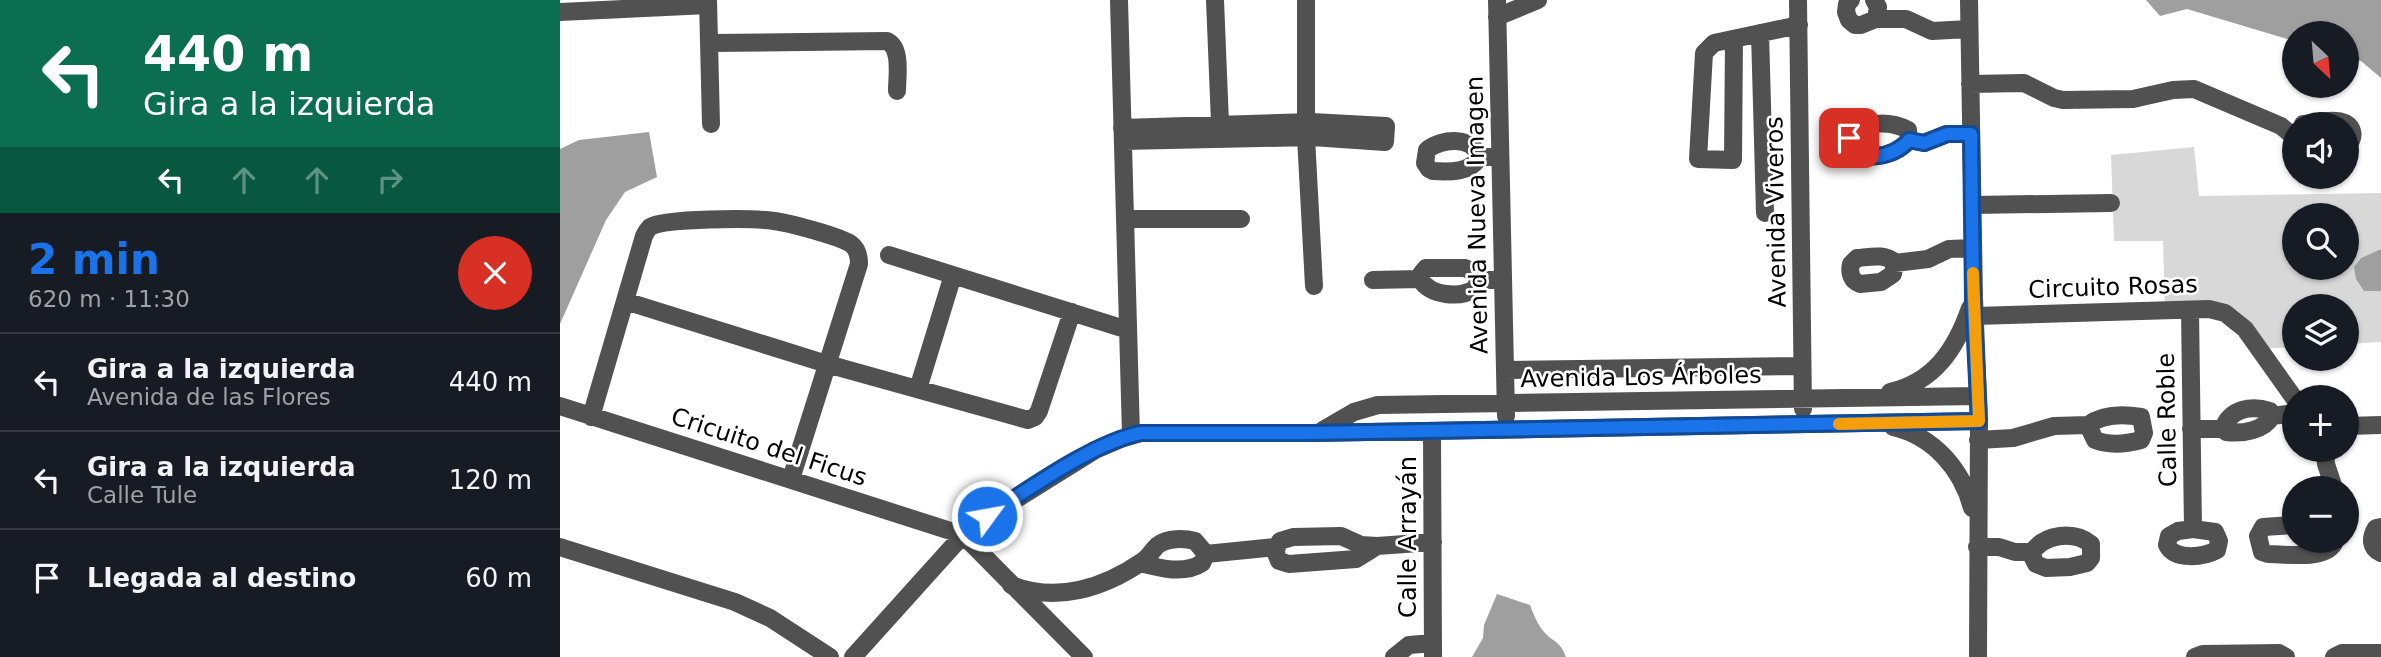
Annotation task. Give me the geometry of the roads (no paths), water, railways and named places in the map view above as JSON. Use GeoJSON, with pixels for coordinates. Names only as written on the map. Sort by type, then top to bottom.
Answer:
{"type":"FeatureCollection","features":[{"type":"Feature","properties":{"kind":"street"},"geometry":{"type":"LineString","coordinates":[[1119,0],[1131,435]]}},
{"type":"Feature","properties":{"kind":"street"},"geometry":{"type":"LineString","coordinates":[[1215,0],[1227,128]]}},
{"type":"Feature","properties":{"kind":"street"},"geometry":{"type":"LineString","coordinates":[[1306,0],[1306,130],[1314,286]]}},
{"type":"Feature","properties":{"kind":"street"},"geometry":{"type":"LineString","coordinates":[[1497,8],[1538,0]]}},
{"type":"Feature","properties":{"kind":"street","name":"Avenida Viveros"},"geometry":{"type":"LineString","coordinates":[[1798,0],[1803,424]]}},
{"type":"Feature","properties":{"kind":"street"},"geometry":{"type":"LineString","coordinates":[[1851,0],[1847,4],[1846,12],[1851,22],[1861,25],[1875,19],[1910,20],[1931,31],[1969,29]]}},
{"type":"Feature","properties":{"kind":"street"},"geometry":{"type":"LineString","coordinates":[[1874,0],[1878,7],[1875,19]]}},
{"type":"Feature","properties":{"kind":"street"},"geometry":{"type":"LineString","coordinates":[[1969,0],[1974,307],[1979,421],[1978,657]]}},
{"type":"Feature","properties":{"kind":"street"},"geometry":{"type":"LineString","coordinates":[[560,12],[708,3],[711,124]]}},
{"type":"Feature","properties":{"kind":"street","name":"Avenida Nueva Imagen"},"geometry":{"type":"LineString","coordinates":[[1497,8],[1506,430]]}},
{"type":"Feature","properties":{"kind":"street"},"geometry":{"type":"LineString","coordinates":[[1734,39],[1733,160],[1698,159],[1704,53],[1714,43],[1798,25]]}},
{"type":"Feature","properties":{"kind":"street"},"geometry":{"type":"LineString","coordinates":[[1760,33],[1765,213]]}},
{"type":"Feature","properties":{"kind":"street"},"geometry":{"type":"LineString","coordinates":[[709,43],[884,40],[892,44],[896,51],[897,91]]}},
{"type":"Feature","properties":{"kind":"street"},"geometry":{"type":"LineString","coordinates":[[1970,84],[2024,83],[2054,99],[2063,100],[2133,99],[2173,90],[2194,89],[2282,126]]}},
{"type":"Feature","properties":{"kind":"street"},"geometry":{"type":"LineString","coordinates":[[1123,134],[1227,128],[1306,130]]}},
{"type":"Feature","properties":{"kind":"street"},"geometry":{"type":"LineString","coordinates":[[1909,140],[1924,143],[1947,134],[1971,134]]}},
{"type":"Feature","properties":{"kind":"street"},"geometry":{"type":"LineString","coordinates":[[1479,157],[1500,157]]}},
{"type":"Feature","properties":{"kind":"street"},"geometry":{"type":"LineString","coordinates":[[1972,205],[2111,203]]}},
{"type":"Feature","properties":{"kind":"street"},"geometry":{"type":"LineString","coordinates":[[1125,219],[1241,219]]}},
{"type":"Feature","properties":{"kind":"street"},"geometry":{"type":"LineString","coordinates":[[591,417],[644,236],[650,227],[666,222],[771,220],[803,228],[850,244],[859,254],[859,264],[791,479]]}},
{"type":"Feature","properties":{"kind":"street"},"geometry":{"type":"LineString","coordinates":[[1895,263],[1928,259],[1949,249],[1973,248]]}},
{"type":"Feature","properties":{"kind":"street"},"geometry":{"type":"LineString","coordinates":[[888,255],[1128,330]]}},
{"type":"Feature","properties":{"kind":"street"},"geometry":{"type":"LineString","coordinates":[[1426,268],[1465,268],[1475,273],[1478,280],[1476,288],[1468,293],[1441,293],[1428,289],[1420,279],[1420,274],[1426,268]]}},
{"type":"Feature","properties":{"kind":"street"},"geometry":{"type":"LineString","coordinates":[[918,388],[953,275]]}},
{"type":"Feature","properties":{"kind":"street"},"geometry":{"type":"LineString","coordinates":[[1374,280],[1420,279]]}},
{"type":"Feature","properties":{"kind":"street"},"geometry":{"type":"LineString","coordinates":[[1478,280],[1503,280]]}},
{"type":"Feature","properties":{"kind":"street"},"geometry":{"type":"LineString","coordinates":[[625,301],[827,364],[1025,419],[1035,417],[1039,411],[1072,312]]}},
{"type":"Feature","properties":{"kind":"street"},"geometry":{"type":"LineString","coordinates":[[1848,398],[1896,391],[1935,370],[1955,345],[1974,307]]}},
{"type":"Feature","properties":{"kind":"street","name":"Circuito Rosas"},"geometry":{"type":"LineString","coordinates":[[1974,307],[2208,309],[2225,313],[2236,319],[2254,340],[2285,385]]}},
{"type":"Feature","properties":{"kind":"street","name":"Calle Roble"},"geometry":{"type":"LineString","coordinates":[[2190,310],[2193,529]]}},
{"type":"Feature","properties":{"kind":"street"},"geometry":{"type":"LineString","coordinates":[[1505,370],[1802,366]]}},
{"type":"Feature","properties":{"kind":"street","name":"Avenida Los Árboles"},"geometry":{"type":"LineString","coordinates":[[1311,433],[1333,427],[1365,407],[1378,405],[1978,396]]}},
{"type":"Feature","properties":{"kind":"street"},"geometry":{"type":"LineString","coordinates":[[1723,400],[1724,426]]}},
{"type":"Feature","properties":{"kind":"street","name":"Cricuito del Ficus"},"geometry":{"type":"LineString","coordinates":[[560,406],[962,535]]}},
{"type":"Feature","properties":{"kind":"street"},"geometry":{"type":"LineString","coordinates":[[2191,429],[2223,429],[2236,433],[2250,431],[2270,421],[2272,416],[2282,415]]}},
{"type":"Feature","properties":{"kind":"street","name":"Avenida Los Árboles"},"geometry":{"type":"LineString","coordinates":[[853,657],[962,535],[987,516],[1095,450],[1131,435],[1979,421]]}},
{"type":"Feature","properties":{"kind":"street"},"geometry":{"type":"LineString","coordinates":[[1876,423],[1916,435],[1950,462],[1969,496],[1977,544]]}},
{"type":"Feature","properties":{"kind":"street"},"geometry":{"type":"LineString","coordinates":[[1978,440],[2013,438],[2054,426],[2088,425]]}},
{"type":"Feature","properties":{"kind":"street"},"geometry":{"type":"LineString","coordinates":[[2359,426],[2381,425]]}},
{"type":"Feature","properties":{"kind":"street","name":"Calle Arrayán"},"geometry":{"type":"LineString","coordinates":[[1394,657],[1409,645],[1433,650],[1432,431]]}},
{"type":"Feature","properties":{"kind":"street"},"geometry":{"type":"LineString","coordinates":[[2282,525],[2268,526],[2259,531],[2258,542],[2262,552],[2324,553]]}},
{"type":"Feature","properties":{"kind":"street"},"geometry":{"type":"LineString","coordinates":[[2381,527],[2376,528],[2372,539],[2373,546],[2381,553]]}},
{"type":"Feature","properties":{"kind":"street"},"geometry":{"type":"LineString","coordinates":[[962,535],[1084,657]]}},
{"type":"Feature","properties":{"kind":"street"},"geometry":{"type":"LineString","coordinates":[[1206,554],[1276,547],[1285,538],[1341,536],[1361,545],[1377,546],[1433,542]]}},
{"type":"Feature","properties":{"kind":"street"},"geometry":{"type":"LineString","coordinates":[[1010,584],[1034,591],[1077,591],[1108,581],[1140,563],[1157,546],[1173,540],[1195,541],[1206,554]]}},
{"type":"Feature","properties":{"kind":"street"},"geometry":{"type":"LineString","coordinates":[[1977,544],[2031,554]]}},
{"type":"Feature","properties":{"kind":"street"},"geometry":{"type":"LineString","coordinates":[[1276,547],[1279,561],[1289,564],[1356,559],[1377,546]]}},
{"type":"Feature","properties":{"kind":"street"},"geometry":{"type":"LineString","coordinates":[[560,547],[735,602],[771,618],[831,657]]}},
{"type":"Feature","properties":{"kind":"street"},"geometry":{"type":"LineString","coordinates":[[1140,563],[1158,569],[1192,568],[1202,563],[1206,554]]}},
{"type":"Feature","properties":{"kind":"street"},"geometry":{"type":"LineString","coordinates":[[2195,657],[2203,654],[2279,653],[2286,657]]}},
{"type":"Feature","properties":{"kind":"street"},"geometry":{"type":"LineString","coordinates":[[2334,657],[2342,653],[2381,653]]}}]}
